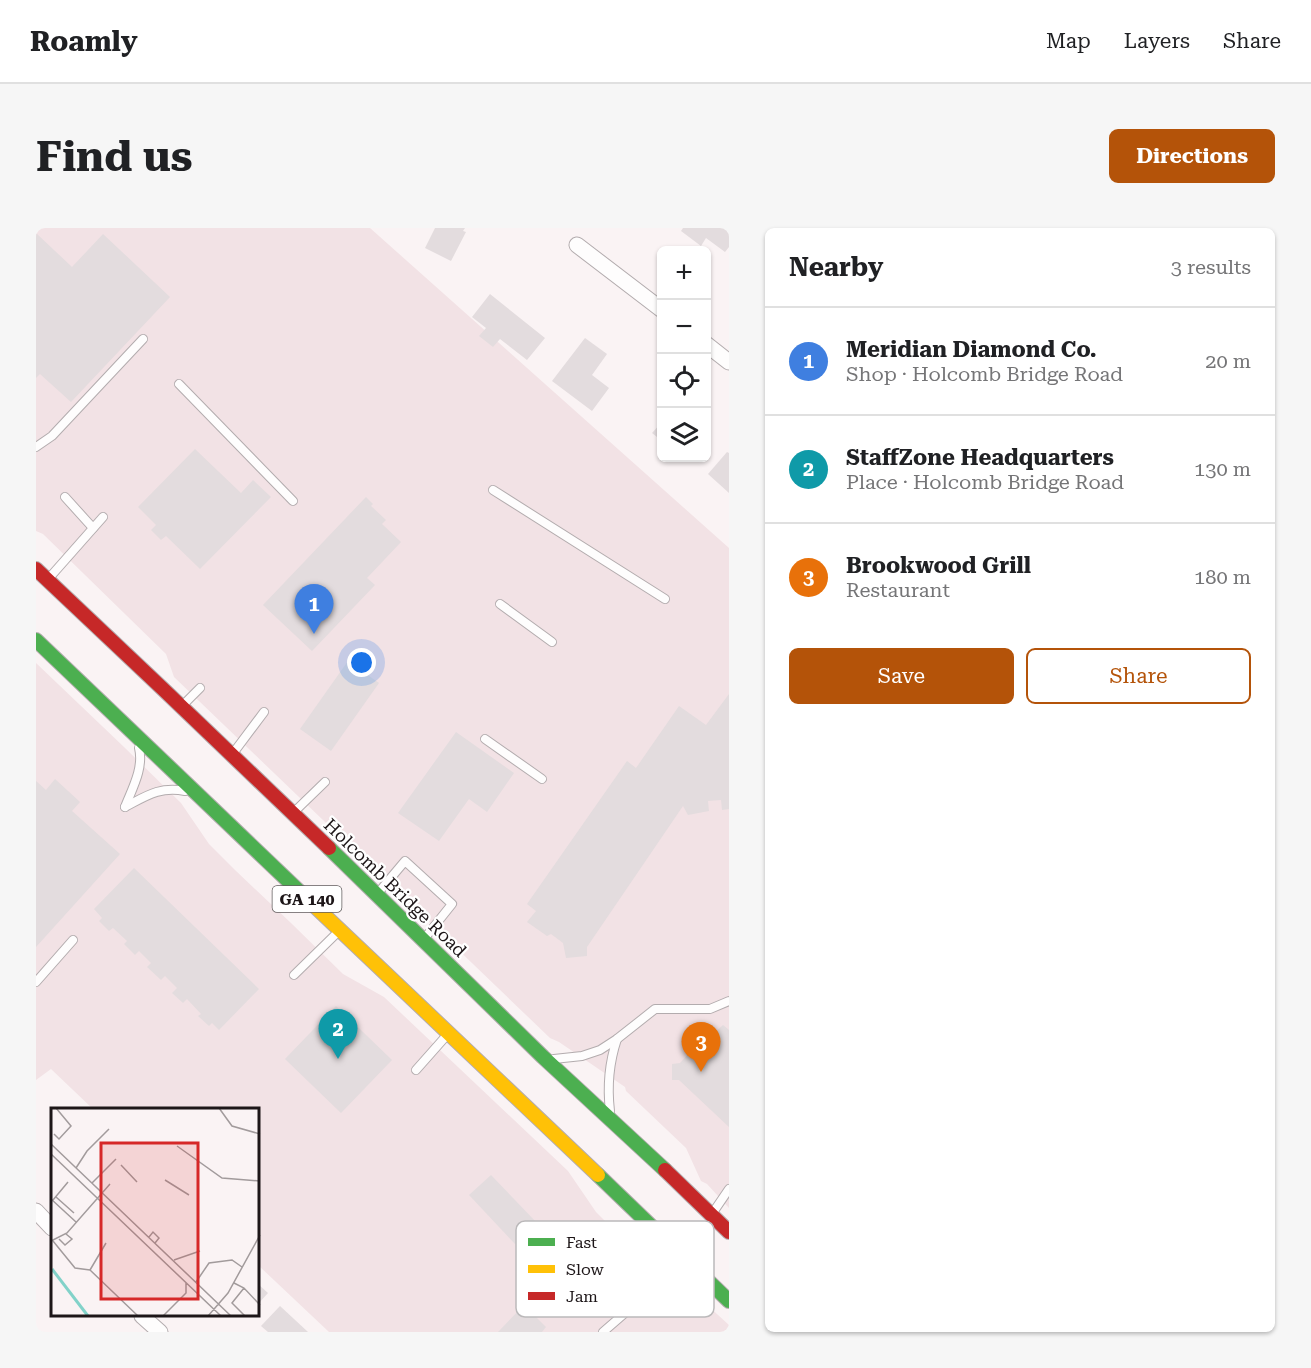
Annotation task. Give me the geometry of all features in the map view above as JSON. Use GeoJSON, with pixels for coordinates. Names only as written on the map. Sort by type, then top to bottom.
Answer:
{"type":"FeatureCollection","features":[{"type":"Feature","properties":{"kind":"main road","name":"Holcomb Bridge Road"},"geometry":{"type":"LineString","coordinates":[[36,569],[729,1232]]}},
{"type":"Feature","properties":{"kind":"main road","name":"GA 140"},"geometry":{"type":"LineString","coordinates":[[36,640],[646,1221]]}},
{"type":"Feature","properties":{"kind":"main road","name":"GA 140"},"geometry":{"type":"LineString","coordinates":[[714,1287],[729,1301]]}},
{"type":"Feature","properties":{"kind":"street"},"geometry":{"type":"LineString","coordinates":[[577,245],[657,306]]}},
{"type":"Feature","properties":{"kind":"street"},"geometry":{"type":"LineString","coordinates":[[711,348],[729,362]]}},
{"type":"Feature","properties":{"kind":"street"},"geometry":{"type":"LineString","coordinates":[[36,593],[48,580]]}},
{"type":"Feature","properties":{"kind":"street"},"geometry":{"type":"LineString","coordinates":[[36,1211],[51,1227]]}},
{"type":"Feature","properties":{"kind":"street"},"geometry":{"type":"LineString","coordinates":[[143,1317],[160,1332]]}},
{"type":"Feature","properties":{"kind":"lane"},"geometry":{"type":"LineString","coordinates":[[36,447],[52,436],[143,339]]}},
{"type":"Feature","properties":{"kind":"lane"},"geometry":{"type":"LineString","coordinates":[[179,384],[292,501]]}},
{"type":"Feature","properties":{"kind":"lane"},"geometry":{"type":"LineString","coordinates":[[493,490],[665,599]]}},
{"type":"Feature","properties":{"kind":"lane"},"geometry":{"type":"LineString","coordinates":[[65,497],[93,528]]}},
{"type":"Feature","properties":{"kind":"lane"},"geometry":{"type":"LineString","coordinates":[[48,580],[103,517]]}},
{"type":"Feature","properties":{"kind":"lane"},"geometry":{"type":"LineString","coordinates":[[500,604],[552,642]]}},
{"type":"Feature","properties":{"kind":"lane"},"geometry":{"type":"LineString","coordinates":[[180,707],[200,688]]}},
{"type":"Feature","properties":{"kind":"lane"},"geometry":{"type":"LineString","coordinates":[[231,756],[264,712]]}},
{"type":"Feature","properties":{"kind":"lane"},"geometry":{"type":"LineString","coordinates":[[135,735],[140,753],[139,768],[125,807],[153,792],[166,789],[196,793]]}},
{"type":"Feature","properties":{"kind":"lane"},"geometry":{"type":"LineString","coordinates":[[485,739],[543,779]]}},
{"type":"Feature","properties":{"kind":"lane"},"geometry":{"type":"LineString","coordinates":[[292,814],[325,782]]}},
{"type":"Feature","properties":{"kind":"lane"},"geometry":{"type":"LineString","coordinates":[[376,894],[405,861],[452,904],[423,940]]}},
{"type":"Feature","properties":{"kind":"lane"},"geometry":{"type":"LineString","coordinates":[[294,975],[339,930]]}},
{"type":"Feature","properties":{"kind":"lane"},"geometry":{"type":"LineString","coordinates":[[36,982],[73,940]]}},
{"type":"Feature","properties":{"kind":"lane"},"geometry":{"type":"LineString","coordinates":[[546,1059],[566,1059],[600,1050],[656,1009],[710,1009],[729,1001]]}},
{"type":"Feature","properties":{"kind":"lane"},"geometry":{"type":"LineString","coordinates":[[416,1070],[448,1034]]}},
{"type":"Feature","properties":{"kind":"lane"},"geometry":{"type":"LineString","coordinates":[[610,1118],[608,1090],[617,1039]]}},
{"type":"Feature","properties":{"kind":"lane"},"geometry":{"type":"LineString","coordinates":[[711,1214],[729,1189]]}},
{"type":"Feature","properties":{"kind":"lane"},"geometry":{"type":"LineString","coordinates":[[640,1215],[641,1221]]}},
{"type":"Feature","properties":{"kind":"lane"},"geometry":{"type":"LineString","coordinates":[[603,1332],[620,1317]]}},
{"type":"Feature","properties":{"kind":"shaded area"},"geometry":{"type":"Polygon","coordinates":[[[36,228],[370,228],[729,548],[729,1208],[707,1184],[701,1181],[686,1148],[626,1091],[625,1087],[550,1038],[174,677],[166,654],[43,534],[36,531],[36,228]]]}},
{"type":"Feature","properties":{"kind":"shaded area"},"geometry":{"type":"Polygon","coordinates":[[[36,663],[181,803],[209,844],[343,974],[384,997],[568,1171],[596,1212],[605,1221],[516,1221],[516,1317],[714,1317],[714,1311],[729,1325],[729,1332],[329,1332],[260,1267],[260,1108],[92,1108],[51,1069],[36,1080],[36,663]]]}},
{"type":"Feature","properties":{"kind":"building"},"geometry":{"type":"Polygon","coordinates":[[[435,228],[465,228],[463,231],[466,232],[451,261],[425,248],[435,228]]]}},
{"type":"Feature","properties":{"kind":"building"},"geometry":{"type":"Polygon","coordinates":[[[683,228],[729,228],[729,247],[725,252],[706,238],[701,246],[681,231],[683,228]]]}},
{"type":"Feature","properties":{"kind":"building"},"geometry":{"type":"Polygon","coordinates":[[[36,233],[72,267],[103,234],[170,297],[71,402],[40,374],[36,378],[36,233]]]}},
{"type":"Feature","properties":{"kind":"building"},"geometry":{"type":"Polygon","coordinates":[[[490,294],[545,338],[527,360],[500,339],[493,347],[479,336],[486,328],[472,317],[490,294]]]}},
{"type":"Feature","properties":{"kind":"building"},"geometry":{"type":"Polygon","coordinates":[[[585,338],[607,354],[592,375],[609,388],[592,411],[552,381],[585,338]]]}},
{"type":"Feature","properties":{"kind":"building"},"geometry":{"type":"Polygon","coordinates":[[[657,428],[657,437],[652,433],[657,428]]]}},
{"type":"Feature","properties":{"kind":"building"},"geometry":{"type":"Polygon","coordinates":[[[195,449],[241,493],[253,480],[271,497],[200,569],[166,536],[161,540],[151,530],[156,525],[138,507],[195,449]]]}},
{"type":"Feature","properties":{"kind":"building"},"geometry":{"type":"Polygon","coordinates":[[[727,452],[729,453],[729,493],[708,474],[727,452]]]}},
{"type":"Feature","properties":{"kind":"building"},"geometry":{"type":"Polygon","coordinates":[[[366,497],[373,504],[371,506],[386,520],[382,524],[401,542],[367,578],[375,585],[312,651],[263,605],[366,497]]]}},
{"type":"Feature","properties":{"kind":"building"},"geometry":{"type":"Polygon","coordinates":[[[348,661],[379,683],[331,751],[300,729],[348,661]]]}},
{"type":"Feature","properties":{"kind":"building"},"geometry":{"type":"Polygon","coordinates":[[[729,694],[729,809],[722,810],[721,800],[708,801],[709,811],[688,815],[683,806],[587,947],[587,956],[566,958],[563,943],[551,934],[547,936],[527,922],[536,911],[527,904],[627,761],[636,768],[679,706],[706,725],[729,694]]]}},
{"type":"Feature","properties":{"kind":"building"},"geometry":{"type":"Polygon","coordinates":[[[456,732],[514,773],[487,812],[469,799],[439,841],[398,813],[456,732]]]}},
{"type":"Feature","properties":{"kind":"building"},"geometry":{"type":"Polygon","coordinates":[[[55,779],[80,802],[72,811],[120,854],[36,947],[36,781],[46,790],[55,779]]]}},
{"type":"Feature","properties":{"kind":"building"},"geometry":{"type":"Polygon","coordinates":[[[134,868],[259,989],[219,1030],[212,1023],[209,1026],[198,1016],[201,1014],[187,999],[183,1003],[172,993],[177,988],[165,976],[161,980],[147,967],[151,963],[139,951],[135,955],[124,944],[127,941],[113,928],[109,931],[99,921],[102,918],[94,909],[134,868]]]}},
{"type":"Feature","properties":{"kind":"building"},"geometry":{"type":"Polygon","coordinates":[[[336,1006],[392,1060],[341,1113],[285,1059],[336,1006]]]}},
{"type":"Feature","properties":{"kind":"building"},"geometry":{"type":"Polygon","coordinates":[[[723,1025],[729,1030],[729,1127],[679,1080],[672,1080],[672,1064],[680,1063],[706,1035],[709,1038],[723,1025]]]}},
{"type":"Feature","properties":{"kind":"building"},"geometry":{"type":"Polygon","coordinates":[[[491,1175],[535,1221],[516,1221],[515,1244],[469,1195],[491,1175]]]}},
{"type":"Feature","properties":{"kind":"building"},"geometry":{"type":"Polygon","coordinates":[[[260,1286],[268,1293],[260,1302],[260,1286]]]}},
{"type":"Feature","properties":{"kind":"building"},"geometry":{"type":"Polygon","coordinates":[[[280,1306],[308,1332],[268,1332],[261,1326],[280,1306]]]}},
{"type":"Feature","properties":{"kind":"building"},"geometry":{"type":"Polygon","coordinates":[[[516,1313],[516,1317],[536,1317],[546,1327],[542,1332],[498,1332],[516,1313]]]}},
{"type":"Feature","properties":{"kind":"traffic: fast"},"geometry":{"type":"LineString","coordinates":[[36,640],[303,895]]}},
{"type":"Feature","properties":{"kind":"traffic: fast"},"geometry":{"type":"LineString","coordinates":[[329,848],[543,1057],[665,1170]]}},
{"type":"Feature","properties":{"kind":"traffic: fast"},"geometry":{"type":"LineString","coordinates":[[598,1175],[646,1221]]}},
{"type":"Feature","properties":{"kind":"traffic: fast"},"geometry":{"type":"LineString","coordinates":[[714,1287],[729,1301]]}},
{"type":"Feature","properties":{"kind":"traffic: slow"},"geometry":{"type":"LineString","coordinates":[[303,895],[598,1175]]}},
{"type":"Feature","properties":{"kind":"traffic: jam"},"geometry":{"type":"LineString","coordinates":[[36,569],[329,848]]}},
{"type":"Feature","properties":{"kind":"traffic: jam"},"geometry":{"type":"LineString","coordinates":[[665,1170],[729,1232]]}},
{"type":"Feature","properties":{"kind":"place","name":"Meridian Diamond Co."},"geometry":{"type":"Point","coordinates":[314,634]}},
{"type":"Feature","properties":{"kind":"place","name":"StaffZone Headquarters"},"geometry":{"type":"Point","coordinates":[338,1059]}},
{"type":"Feature","properties":{"kind":"place","name":"Brookwood Grill"},"geometry":{"type":"Point","coordinates":[701,1072]}}]}
